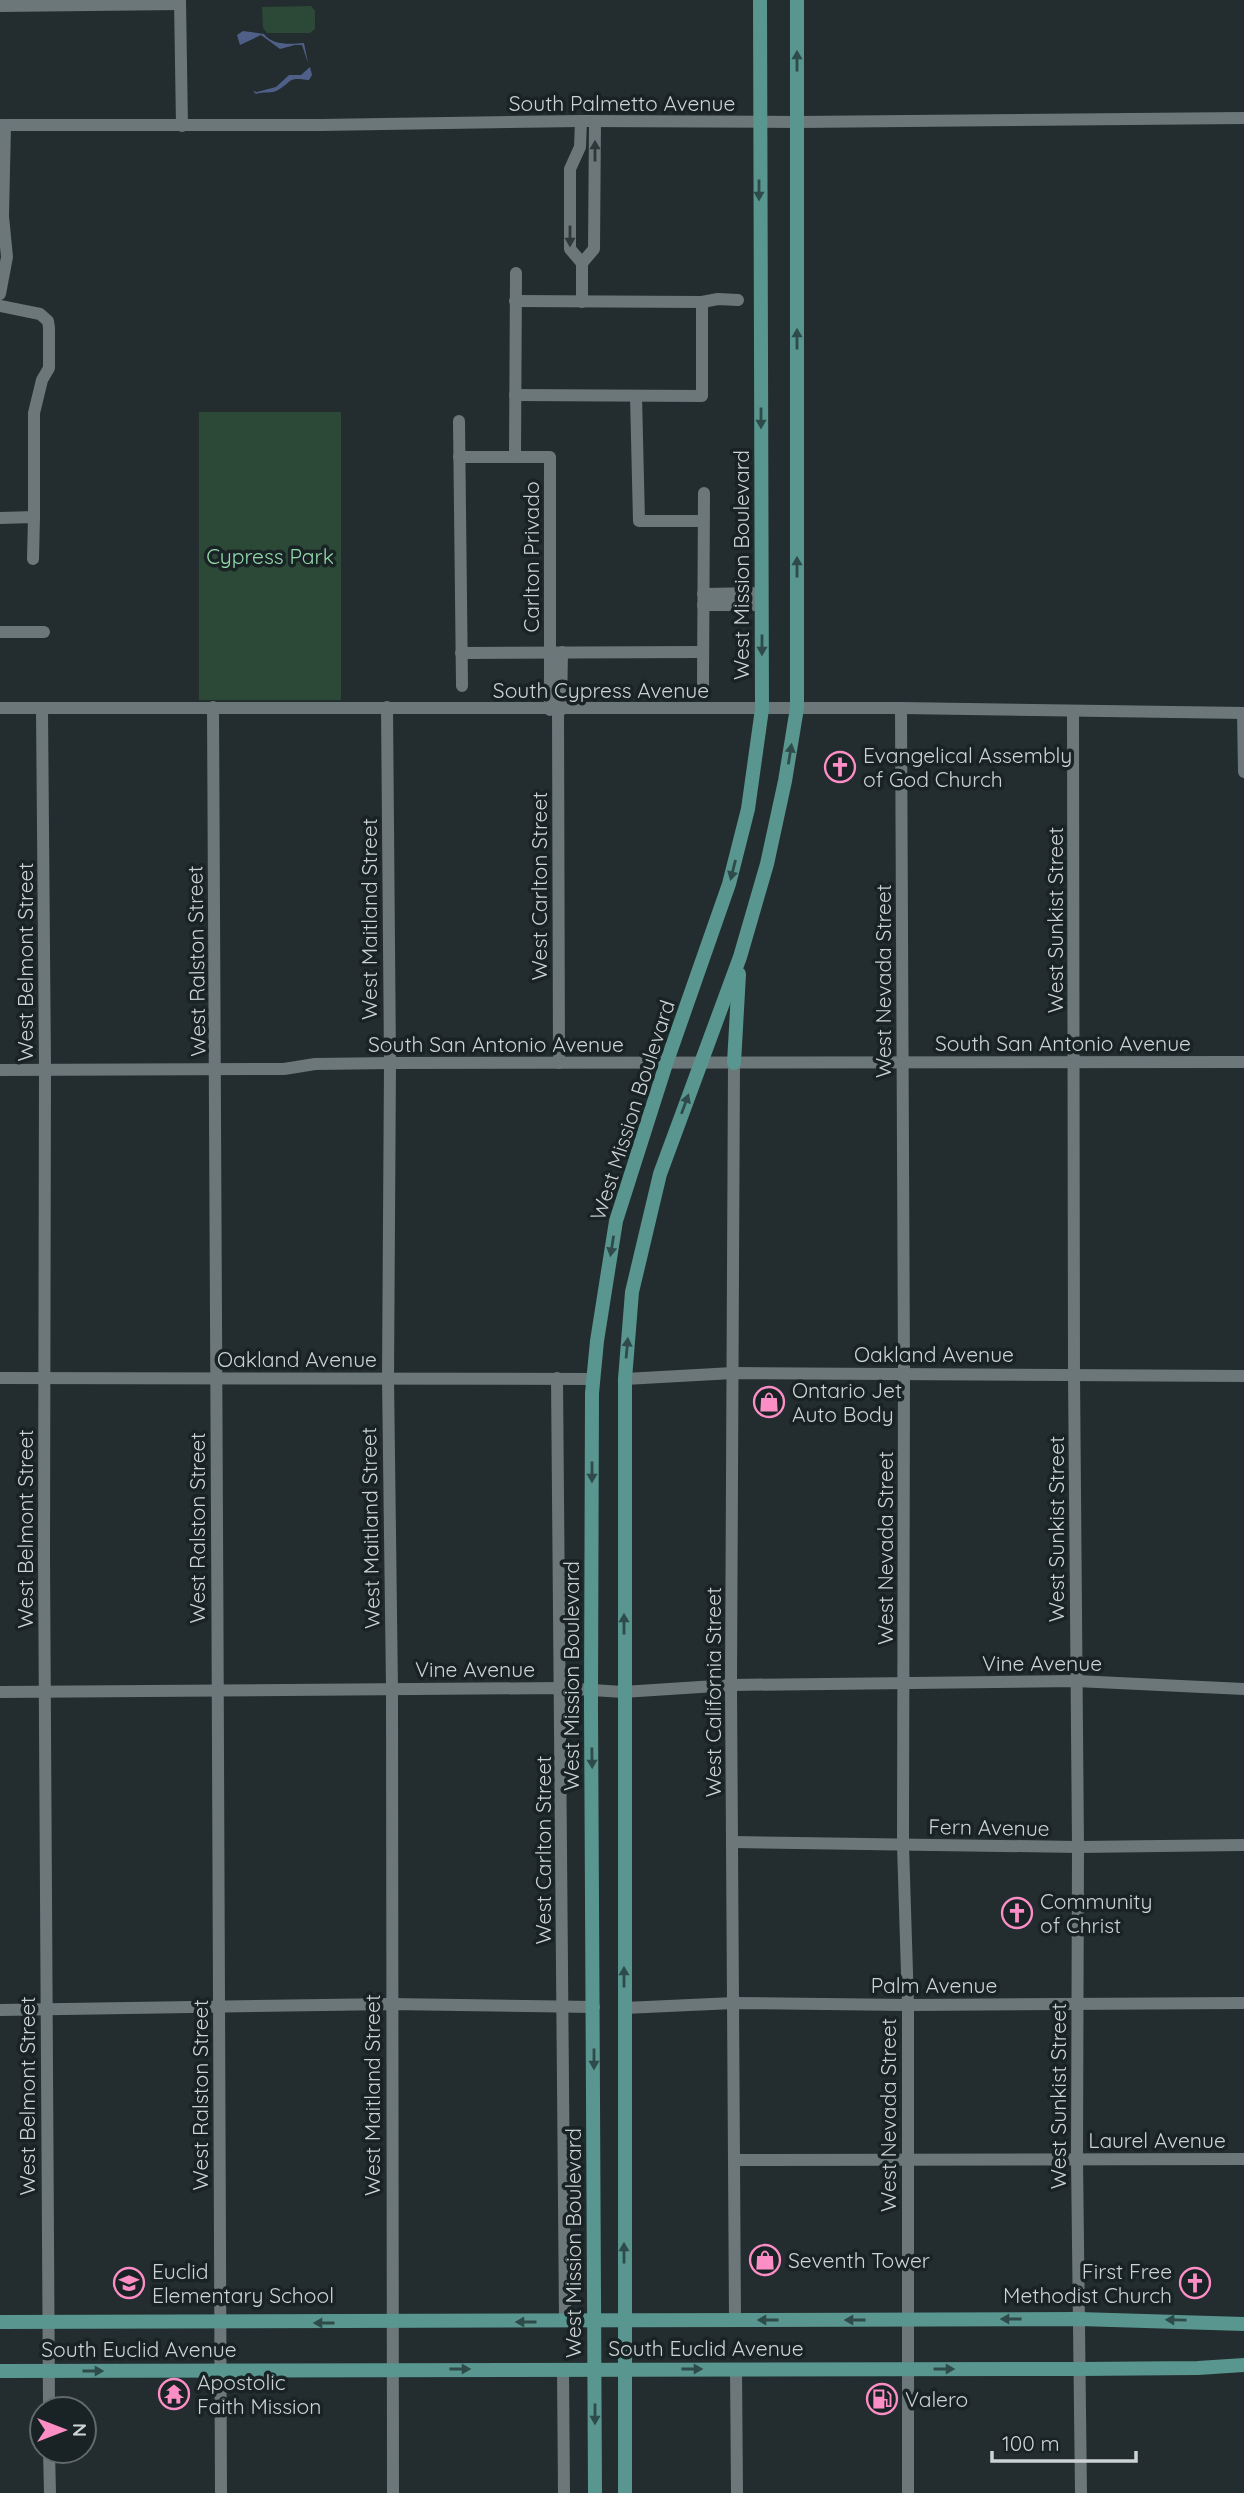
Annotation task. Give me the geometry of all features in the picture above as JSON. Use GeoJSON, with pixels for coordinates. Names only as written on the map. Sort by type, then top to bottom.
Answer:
{"type":"FeatureCollection","features":[{"type":"Feature","properties":{"kind":"main road","name":"West Mission Boulevard"},"geometry":{"type":"LineString","coordinates":[[595,2493],[592,1393],[597,1341],[616,1221],[666,1063],[729,884],[748,809],[762,709],[760,0]]}},
{"type":"Feature","properties":{"kind":"main road"},"geometry":{"type":"LineString","coordinates":[[625,2493],[625,1379],[632,1292],[660,1174],[740,957],[767,864],[797,708],[797,0]]}},
{"type":"Feature","properties":{"kind":"main road"},"geometry":{"type":"LineString","coordinates":[[734,1063],[740,957]]}},
{"type":"Feature","properties":{"kind":"main road","name":"South Euclid Avenue"},"geometry":{"type":"LineString","coordinates":[[0,2322],[1079,2319],[1244,2323]]}},
{"type":"Feature","properties":{"kind":"main road","name":"South Euclid Avenue"},"geometry":{"type":"LineString","coordinates":[[0,2371],[1080,2369],[1244,2365]]}},
{"type":"Feature","properties":{"kind":"street"},"geometry":{"type":"LineString","coordinates":[[0,6],[45,2],[180,2],[182,126]]}},
{"type":"Feature","properties":{"kind":"street","name":"South Palmetto Avenue"},"geometry":{"type":"LineString","coordinates":[[3,125],[1244,118]]}},
{"type":"Feature","properties":{"kind":"street"},"geometry":{"type":"LineString","coordinates":[[581,121],[580,147],[570,169],[570,249],[582,263]]}},
{"type":"Feature","properties":{"kind":"street"},"geometry":{"type":"LineString","coordinates":[[582,302],[582,263],[594,249],[595,121]]}},
{"type":"Feature","properties":{"kind":"street"},"geometry":{"type":"LineString","coordinates":[[0,295],[7,257],[3,216],[3,125]]}},
{"type":"Feature","properties":{"kind":"street"},"geometry":{"type":"LineString","coordinates":[[570,198],[595,198]]}},
{"type":"Feature","properties":{"kind":"street","name":"Carlton Privado"},"geometry":{"type":"LineString","coordinates":[[516,273],[515,457],[550,457],[557,710]]}},
{"type":"Feature","properties":{"kind":"street"},"geometry":{"type":"LineString","coordinates":[[515,301],[702,302],[738,299]]}},
{"type":"Feature","properties":{"kind":"street"},"geometry":{"type":"LineString","coordinates":[[515,395],[702,396],[702,302]]}},
{"type":"Feature","properties":{"kind":"street"},"geometry":{"type":"LineString","coordinates":[[0,306],[40,314],[48,321],[49,328],[49,368],[42,380],[34,413],[33,559]]}},
{"type":"Feature","properties":{"kind":"street"},"geometry":{"type":"LineString","coordinates":[[636,396],[639,522],[704,521]]}},
{"type":"Feature","properties":{"kind":"street"},"geometry":{"type":"LineString","coordinates":[[458,421],[462,687]]}},
{"type":"Feature","properties":{"kind":"street"},"geometry":{"type":"LineString","coordinates":[[459,457],[515,457]]}},
{"type":"Feature","properties":{"kind":"street"},"geometry":{"type":"LineString","coordinates":[[703,687],[704,493]]}},
{"type":"Feature","properties":{"kind":"street"},"geometry":{"type":"LineString","coordinates":[[0,517],[34,517]]}},
{"type":"Feature","properties":{"kind":"street"},"geometry":{"type":"LineString","coordinates":[[704,599],[762,599]]}},
{"type":"Feature","properties":{"kind":"street"},"geometry":{"type":"LineString","coordinates":[[0,632],[44,632]]}},
{"type":"Feature","properties":{"kind":"street"},"geometry":{"type":"LineString","coordinates":[[461,653],[704,652]]}},
{"type":"Feature","properties":{"kind":"street","name":"West Ralston Street"},"geometry":{"type":"LineString","coordinates":[[213,707],[221,2493]]}},
{"type":"Feature","properties":{"kind":"street","name":"West Maitland Street"},"geometry":{"type":"LineString","coordinates":[[387,707],[393,2493]]}},
{"type":"Feature","properties":{"kind":"street","name":"South Cypress Avenue"},"geometry":{"type":"LineString","coordinates":[[0,708],[901,708],[1244,713]]}},
{"type":"Feature","properties":{"kind":"street","name":"West Nevada Street"},"geometry":{"type":"LineString","coordinates":[[901,708],[903,1845],[908,2004],[908,2493]]}},
{"type":"Feature","properties":{"kind":"street","name":"West Belmont Street"},"geometry":{"type":"LineString","coordinates":[[42,709],[49,2395]]}},
{"type":"Feature","properties":{"kind":"street","name":"West Carlton Street"},"geometry":{"type":"LineString","coordinates":[[557,710],[559,1063]]}},
{"type":"Feature","properties":{"kind":"street","name":"West Sunkist Street"},"geometry":{"type":"LineString","coordinates":[[1073,711],[1077,2159],[1081,2493]]}},
{"type":"Feature","properties":{"kind":"street"},"geometry":{"type":"LineString","coordinates":[[1244,713],[1244,772]]}},
{"type":"Feature","properties":{"kind":"street","name":"South San Antonio Avenue"},"geometry":{"type":"LineString","coordinates":[[0,1070],[284,1069],[315,1064],[390,1063],[1244,1062]]}},
{"type":"Feature","properties":{"kind":"street","name":"West California Street"},"geometry":{"type":"LineString","coordinates":[[734,1063],[732,1685],[735,2320]]}},
{"type":"Feature","properties":{"kind":"street","name":"Oakland Avenue"},"geometry":{"type":"LineString","coordinates":[[625,1379],[733,1373],[1244,1376]]}},
{"type":"Feature","properties":{"kind":"street","name":"Oakland Avenue"},"geometry":{"type":"LineString","coordinates":[[0,1378],[594,1379]]}},
{"type":"Feature","properties":{"kind":"street","name":"West Carlton Street"},"geometry":{"type":"LineString","coordinates":[[558,1378],[565,2321]]}},
{"type":"Feature","properties":{"kind":"street","name":"Vine Avenue"},"geometry":{"type":"LineString","coordinates":[[0,1692],[561,1688],[623,1692],[732,1685],[1076,1681],[1244,1689]]}},
{"type":"Feature","properties":{"kind":"street","name":"Fern Avenue"},"geometry":{"type":"LineString","coordinates":[[733,1842],[1078,1847],[1244,1845]]}},
{"type":"Feature","properties":{"kind":"street","name":"Palm Avenue"},"geometry":{"type":"LineString","coordinates":[[624,2008],[734,2003],[1244,2003]]}},
{"type":"Feature","properties":{"kind":"street"},"geometry":{"type":"LineString","coordinates":[[0,2010],[391,2004],[594,2007]]}},
{"type":"Feature","properties":{"kind":"street","name":"Laurel Avenue"},"geometry":{"type":"LineString","coordinates":[[735,2160],[1244,2159]]}},
{"type":"Feature","properties":{"kind":"street"},"geometry":{"type":"LineString","coordinates":[[563,2369],[564,2493]]}},
{"type":"Feature","properties":{"kind":"street"},"geometry":{"type":"LineString","coordinates":[[736,2369],[737,2493]]}},
{"type":"Feature","properties":{"kind":"street"},"geometry":{"type":"LineString","coordinates":[[49,2465],[50,2493]]}},
{"type":"Feature","properties":{"kind":"green space"},"geometry":{"type":"Polygon","coordinates":[[[311,6],[315,11],[315,29],[310,33],[267,33],[263,28],[262,7],[311,6]]]}},
{"type":"Feature","properties":{"kind":"green space","name":"Cypress Park"},"geometry":{"type":"Polygon","coordinates":[[[199,412],[341,412],[341,700],[199,700],[199,412]]]}},
{"type":"Feature","properties":{"kind":"water"},"geometry":{"type":"Polygon","coordinates":[[[243,31],[264,34],[277,42],[304,43],[308,63],[302,45],[280,49],[261,35],[240,45],[237,35],[243,31]]]}},
{"type":"Feature","properties":{"kind":"water"},"geometry":{"type":"Polygon","coordinates":[[[310,67],[312,75],[309,80],[291,80],[273,92],[256,94],[253,91],[276,87],[289,75],[301,75],[310,67]]]}},
{"type":"Feature","properties":{"kind":"place","name":"Evangelical Assembly of God Church"},"geometry":{"type":"Point","coordinates":[840,767]}},
{"type":"Feature","properties":{"kind":"place","name":"Ontario Jet Auto Body"},"geometry":{"type":"Point","coordinates":[769,1402]}},
{"type":"Feature","properties":{"kind":"place","name":"Community of Christ"},"geometry":{"type":"Point","coordinates":[1017,1913]}},
{"type":"Feature","properties":{"kind":"place","name":"Seventh Tower"},"geometry":{"type":"Point","coordinates":[765,2260]}},
{"type":"Feature","properties":{"kind":"place","name":"Euclid Elementary School"},"geometry":{"type":"Point","coordinates":[129,2283]}},
{"type":"Feature","properties":{"kind":"place","name":"First Free Methodist Church"},"geometry":{"type":"Point","coordinates":[1195,2283]}},
{"type":"Feature","properties":{"kind":"place","name":"Apostolic Faith Mission"},"geometry":{"type":"Point","coordinates":[174,2394]}},
{"type":"Feature","properties":{"kind":"place","name":"Valero"},"geometry":{"type":"Point","coordinates":[882,2399]}}]}
